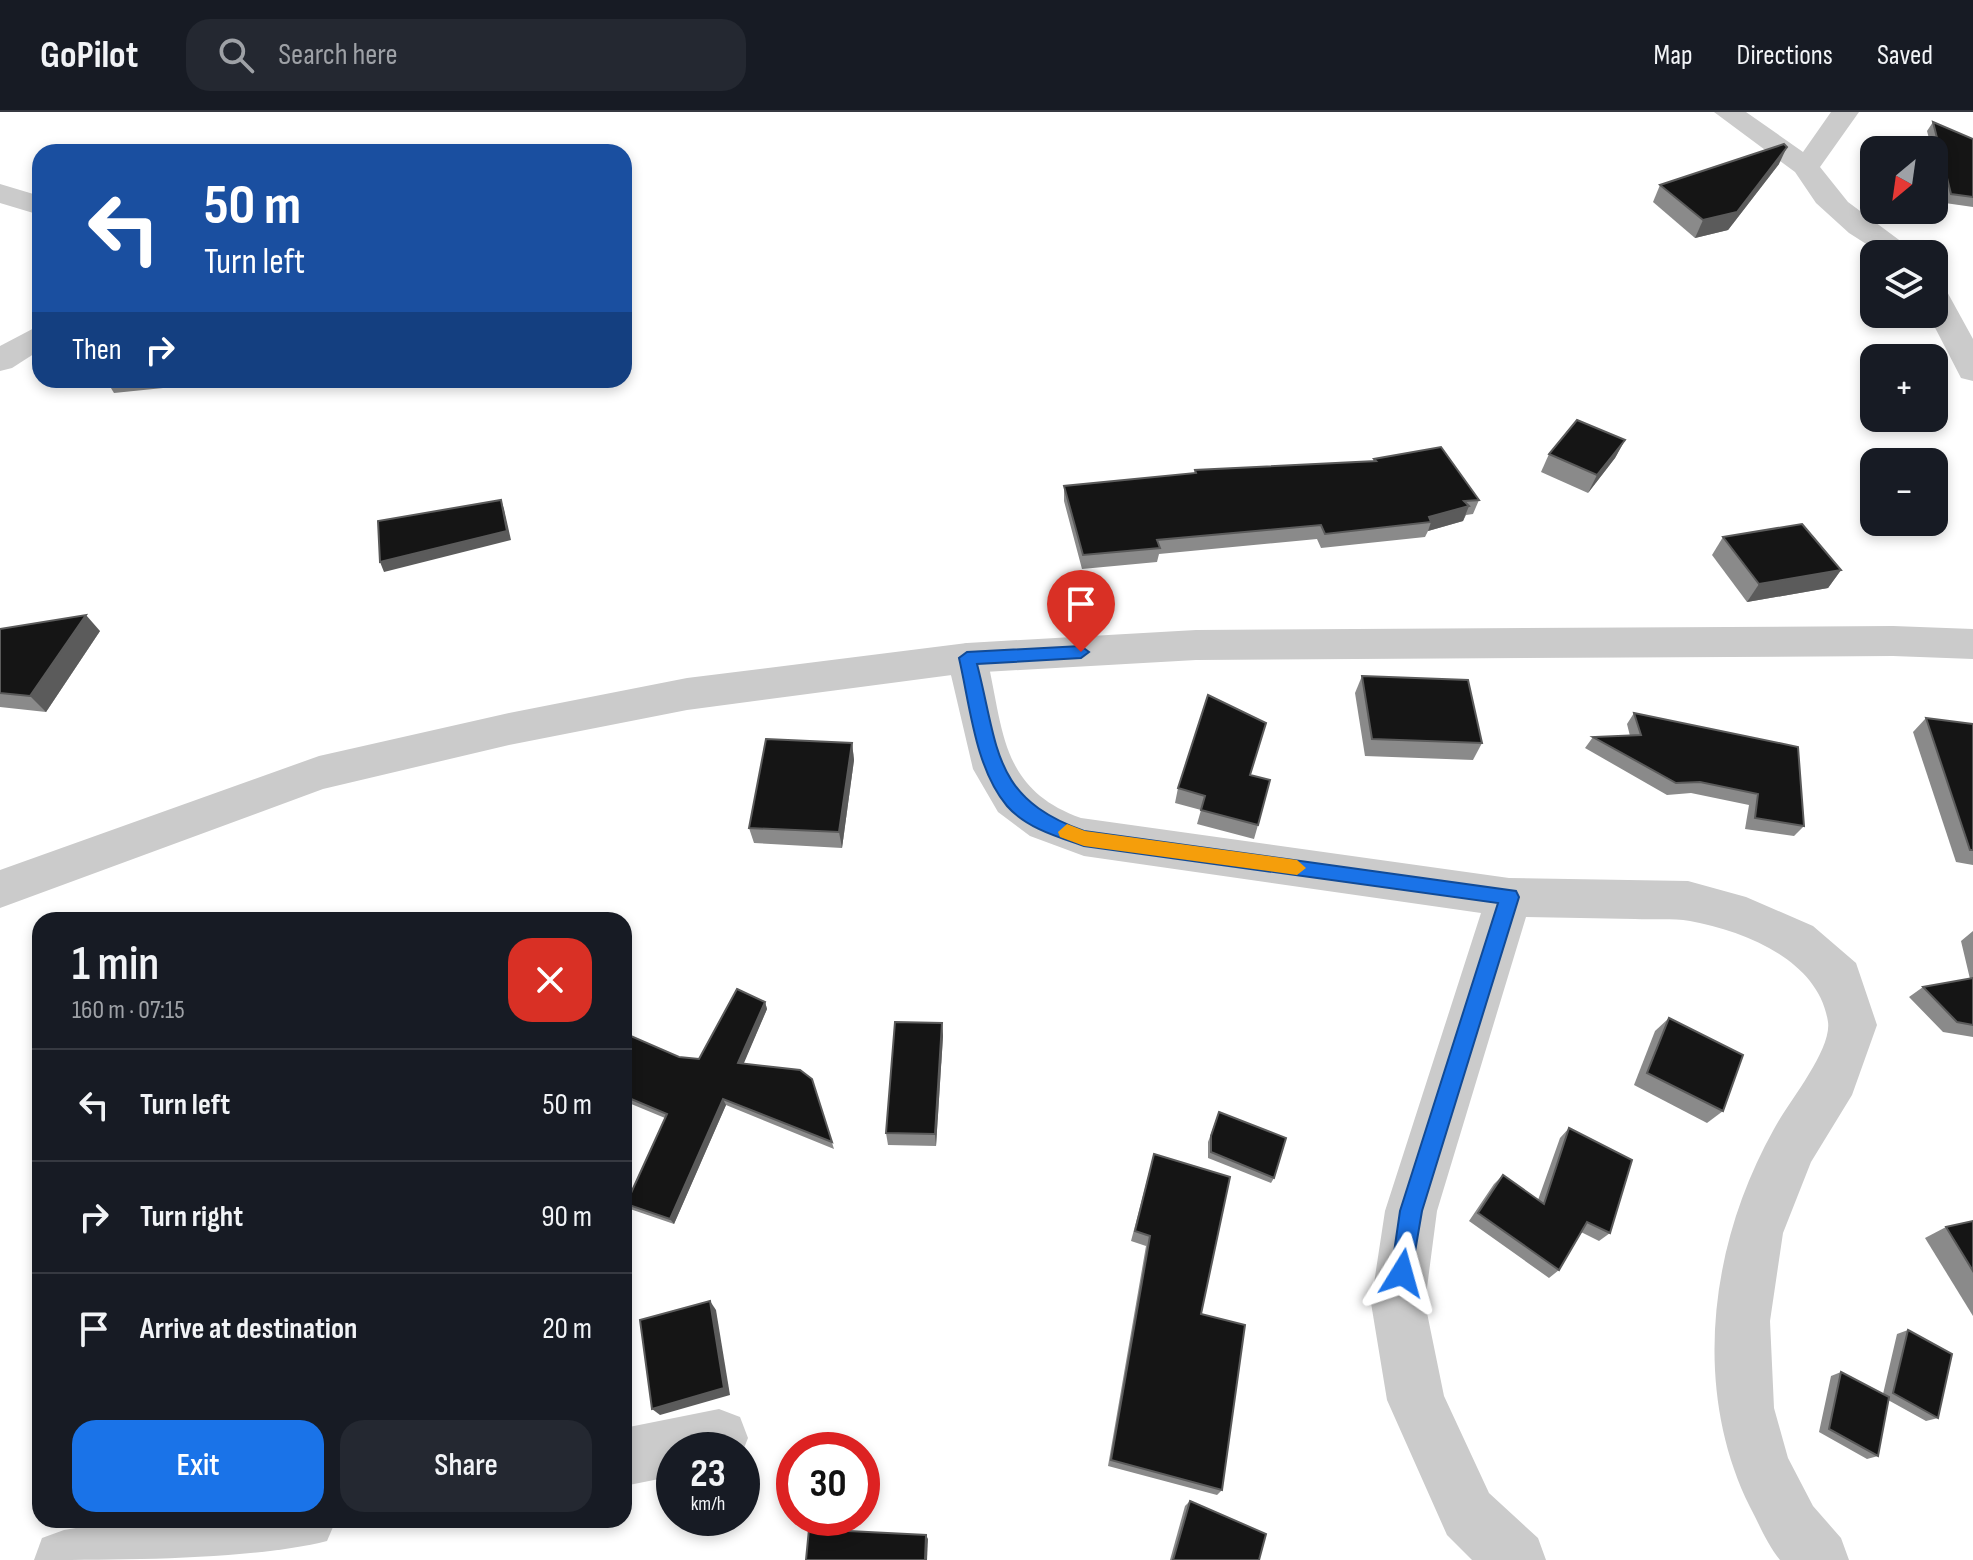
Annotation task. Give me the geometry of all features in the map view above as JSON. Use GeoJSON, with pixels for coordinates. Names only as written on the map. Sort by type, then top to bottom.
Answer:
{"type":"FeatureCollection","features":[{"type":"Feature","properties":{"kind":"street"},"geometry":{"type":"LineString","coordinates":[[1728,112],[1806,167],[1824,198],[1839,212],[1882,240]]}},
{"type":"Feature","properties":{"kind":"street"},"geometry":{"type":"LineString","coordinates":[[1806,167],[1845,112]]}},
{"type":"Feature","properties":{"kind":"street"},"geometry":{"type":"LineString","coordinates":[[0,193],[32,203]]}},
{"type":"Feature","properties":{"kind":"street"},"geometry":{"type":"LineString","coordinates":[[1948,326],[1973,371]]}},
{"type":"Feature","properties":{"kind":"street"},"geometry":{"type":"LineString","coordinates":[[0,361],[32,340]]}},
{"type":"Feature","properties":{"kind":"street"},"geometry":{"type":"LineString","coordinates":[[0,889],[319,773],[509,729],[687,694],[967,658],[1196,645],[1893,641],[1973,644]]}},
{"type":"Feature","properties":{"kind":"street"},"geometry":{"type":"LineString","coordinates":[[967,658],[995,771],[1014,801],[1046,824],[1084,838],[1509,897],[1688,901],[1746,917],[1797,940],[1839,978],[1853,1025],[1834,1079],[1791,1147],[1756,1233],[1742,1321],[1745,1408],[1762,1468],[1792,1527],[1819,1560]]}},
{"type":"Feature","properties":{"kind":"street"},"geometry":{"type":"LineString","coordinates":[[1509,897],[1411,1211],[1398,1303],[1416,1400],[1468,1514],[1516,1560]]}},
{"type":"Feature","properties":{"kind":"street"},"geometry":{"type":"LineString","coordinates":[[632,1455],[656,1451]]}},
{"type":"Feature","properties":{"kind":"street"},"geometry":{"type":"LineString","coordinates":[[64,1560],[279,1536]]}},
{"type":"Feature","properties":{"kind":"building"},"geometry":{"type":"Polygon","coordinates":[[[1933,122],[1973,139],[1973,197],[1951,194],[1948,136],[1936,136],[1933,122]]]}},
{"type":"Feature","properties":{"kind":"building"},"geometry":{"type":"Polygon","coordinates":[[[1784,144],[1787,147],[1737,212],[1703,220],[1660,185],[1784,144]]]}},
{"type":"Feature","properties":{"kind":"building"},"geometry":{"type":"Polygon","coordinates":[[[1577,420],[1625,440],[1597,475],[1549,454],[1577,420]]]}},
{"type":"Feature","properties":{"kind":"building"},"geometry":{"type":"Polygon","coordinates":[[[1441,447],[1479,500],[1464,501],[1469,506],[1429,517],[1431,522],[1325,534],[1321,525],[1157,540],[1160,548],[1083,555],[1064,486],[1196,473],[1195,470],[1376,461],[1374,459],[1441,447]]]}},
{"type":"Feature","properties":{"kind":"building"},"geometry":{"type":"Polygon","coordinates":[[[501,500],[507,531],[380,562],[378,521],[501,500]]]}},
{"type":"Feature","properties":{"kind":"building"},"geometry":{"type":"Polygon","coordinates":[[[1802,524],[1841,570],[1759,584],[1723,537],[1802,524]]]}},
{"type":"Feature","properties":{"kind":"building"},"geometry":{"type":"Polygon","coordinates":[[[86,615],[30,696],[0,693],[0,629],[86,615]]]}},
{"type":"Feature","properties":{"kind":"building"},"geometry":{"type":"Polygon","coordinates":[[[1362,676],[1468,680],[1482,743],[1372,739],[1362,676]]]}},
{"type":"Feature","properties":{"kind":"building"},"geometry":{"type":"Polygon","coordinates":[[[1208,695],[1266,723],[1250,775],[1270,780],[1258,825],[1201,810],[1205,796],[1178,788],[1208,695]]]}},
{"type":"Feature","properties":{"kind":"building"},"geometry":{"type":"Polygon","coordinates":[[[1634,713],[1798,747],[1804,826],[1755,818],[1758,794],[1700,782],[1676,783],[1593,737],[1641,735],[1634,713]]]}},
{"type":"Feature","properties":{"kind":"building"},"geometry":{"type":"Polygon","coordinates":[[[1926,718],[1973,724],[1973,850],[1970,850],[1926,718]]]}},
{"type":"Feature","properties":{"kind":"building"},"geometry":{"type":"Polygon","coordinates":[[[766,739],[852,743],[839,832],[749,828],[766,739]]]}},
{"type":"Feature","properties":{"kind":"building"},"geometry":{"type":"Polygon","coordinates":[[[1973,978],[1973,1025],[1957,1022],[1923,987],[1973,978]]]}},
{"type":"Feature","properties":{"kind":"building"},"geometry":{"type":"Polygon","coordinates":[[[737,989],[765,1002],[738,1063],[800,1070],[812,1079],[832,1142],[723,1099],[670,1219],[632,1206],[632,1191],[667,1114],[632,1099],[632,1036],[679,1057],[699,1059],[737,989]]]}},
{"type":"Feature","properties":{"kind":"building"},"geometry":{"type":"Polygon","coordinates":[[[1669,1018],[1743,1055],[1723,1111],[1647,1073],[1669,1018]]]}},
{"type":"Feature","properties":{"kind":"building"},"geometry":{"type":"Polygon","coordinates":[[[895,1022],[942,1023],[935,1134],[886,1133],[895,1022]]]}},
{"type":"Feature","properties":{"kind":"building"},"geometry":{"type":"Polygon","coordinates":[[[1219,1112],[1286,1138],[1274,1178],[1211,1152],[1211,1136],[1219,1112]]]}},
{"type":"Feature","properties":{"kind":"building"},"geometry":{"type":"Polygon","coordinates":[[[1569,1128],[1632,1160],[1610,1233],[1587,1222],[1559,1270],[1478,1213],[1503,1175],[1544,1204],[1569,1128]]]}},
{"type":"Feature","properties":{"kind":"building"},"geometry":{"type":"Polygon","coordinates":[[[1154,1154],[1230,1177],[1201,1314],[1245,1325],[1222,1490],[1111,1460],[1150,1236],[1135,1231],[1154,1154]]]}},
{"type":"Feature","properties":{"kind":"building"},"geometry":{"type":"Polygon","coordinates":[[[1973,1221],[1973,1271],[1946,1227],[1973,1221]]]}},
{"type":"Feature","properties":{"kind":"building"},"geometry":{"type":"Polygon","coordinates":[[[710,1301],[724,1388],[652,1409],[640,1320],[710,1301]]]}},
{"type":"Feature","properties":{"kind":"building"},"geometry":{"type":"Polygon","coordinates":[[[1908,1330],[1952,1354],[1938,1418],[1893,1393],[1908,1330]]]}},
{"type":"Feature","properties":{"kind":"building"},"geometry":{"type":"Polygon","coordinates":[[[1841,1372],[1889,1397],[1878,1456],[1829,1429],[1841,1372]]]}},
{"type":"Feature","properties":{"kind":"building"},"geometry":{"type":"Polygon","coordinates":[[[1190,1501],[1266,1534],[1259,1560],[1173,1560],[1190,1501]]]}},
{"type":"Feature","properties":{"kind":"building"},"geometry":{"type":"Polygon","coordinates":[[[880,1533],[926,1535],[925,1560],[806,1560],[808,1536],[880,1536],[880,1533]]]}},
{"type":"Feature","properties":{"kind":"slow traffic"},"geometry":{"type":"LineString","coordinates":[[1067,832],[1084,838],[1297,868]]}},
{"type":"Feature","properties":{"kind":"route"},"geometry":{"type":"LineString","coordinates":[[1081,652],[967,658],[995,771],[1014,801],[1046,824],[1084,838],[1509,897],[1411,1211],[1402,1273]]}}]}
